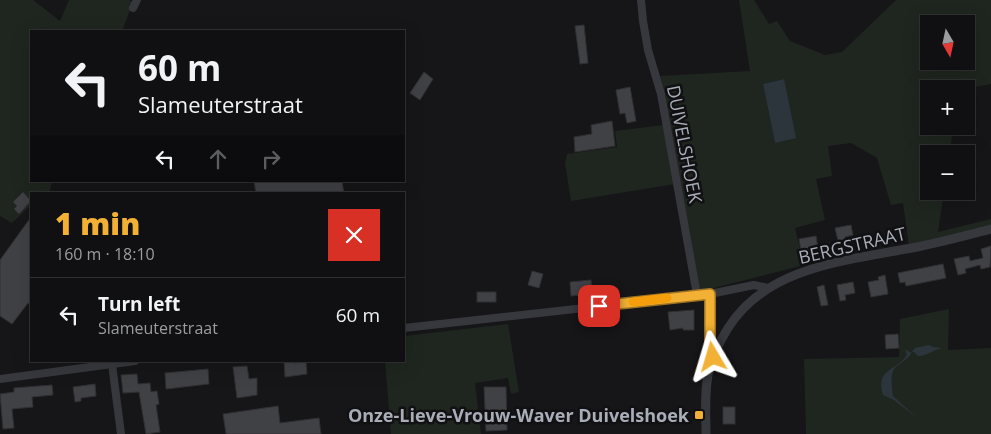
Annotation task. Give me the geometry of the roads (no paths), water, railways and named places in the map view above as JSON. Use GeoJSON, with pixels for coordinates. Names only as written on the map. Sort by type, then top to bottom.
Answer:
{"type":"FeatureCollection","features":[{"type":"Feature","properties":{"kind":"street","name":"DUIVELSHOEK"},"geometry":{"type":"LineString","coordinates":[[642,0],[643,22],[648,50],[661,94],[697,295]]}},
{"type":"Feature","properties":{"kind":"street","name":"BERGSTRAAT"},"geometry":{"type":"LineString","coordinates":[[706,434],[706,383],[713,357],[724,335],[739,313],[768,288],[814,268],[913,248],[991,229]]}},
{"type":"Feature","properties":{"kind":"street"},"geometry":{"type":"LineString","coordinates":[[405,328],[710,294],[754,284],[768,288]]}},
{"type":"Feature","properties":{"kind":"street"},"geometry":{"type":"LineString","coordinates":[[710,294],[710,352],[713,357]]}},
{"type":"Feature","properties":{"kind":"street"},"geometry":{"type":"LineString","coordinates":[[0,379],[127,362]]}},
{"type":"Feature","properties":{"kind":"street"},"geometry":{"type":"LineString","coordinates":[[112,364],[121,434]]}},
{"type":"Feature","properties":{"kind":"place","name":"Onze-Lieve-Vrouw-Waver Duivelshoek"},"geometry":{"type":"Point","coordinates":[699,415]}}]}
